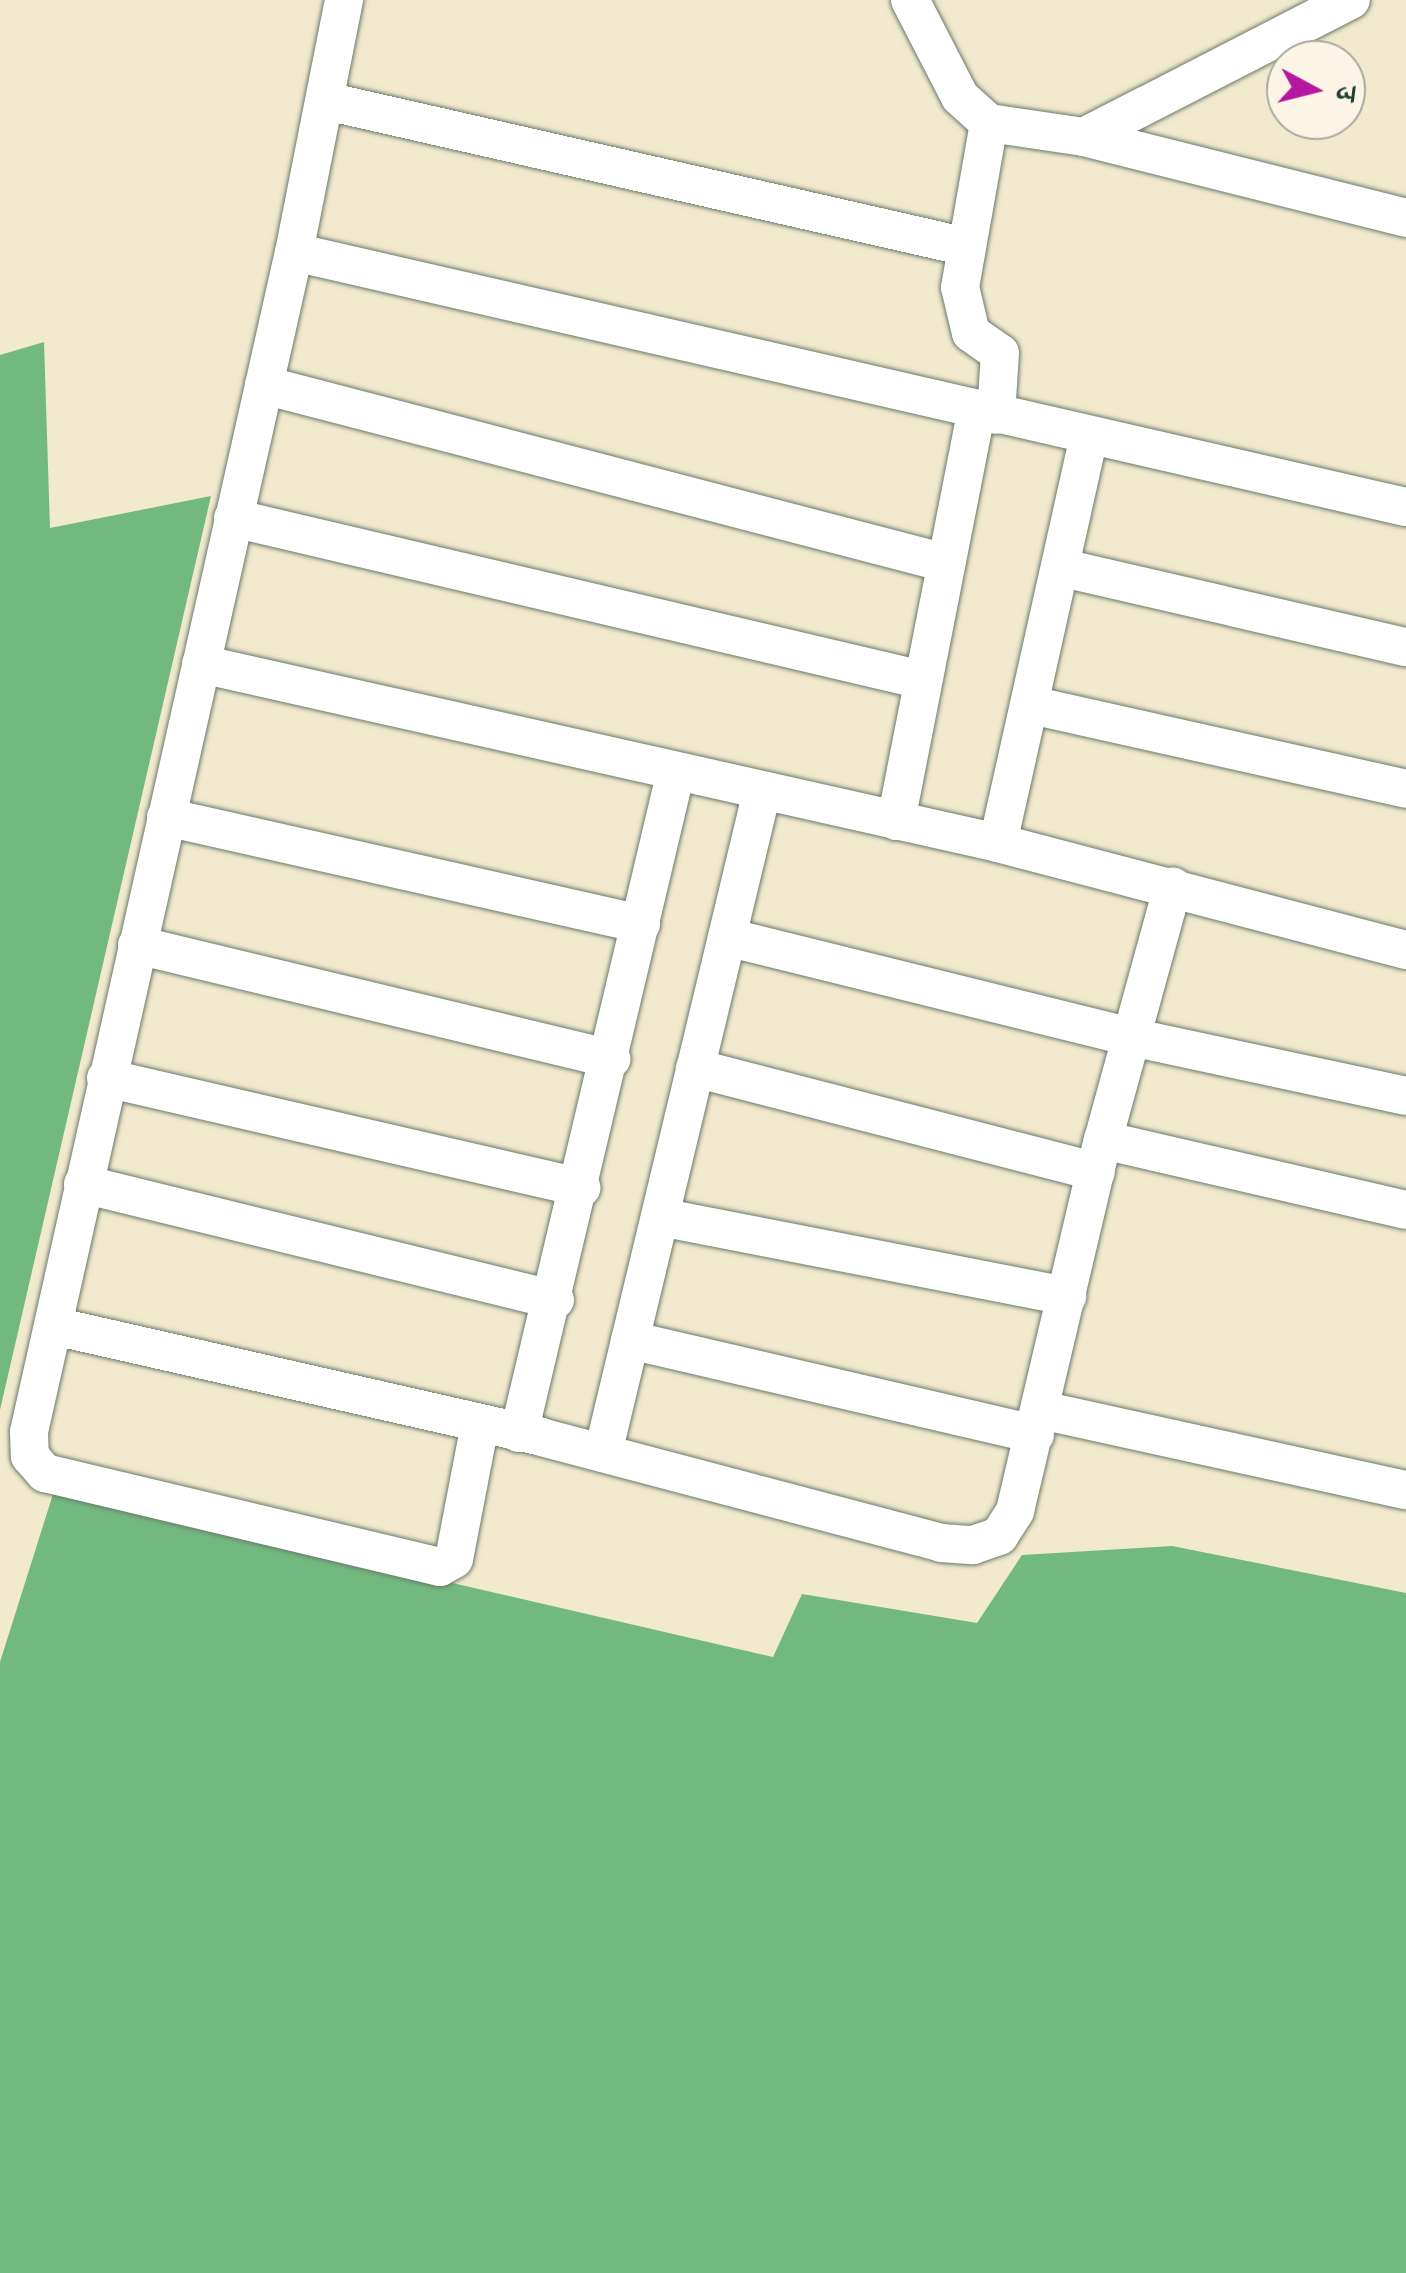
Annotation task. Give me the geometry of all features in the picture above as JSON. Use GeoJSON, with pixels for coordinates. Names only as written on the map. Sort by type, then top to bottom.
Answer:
{"type":"FeatureCollection","features":[{"type":"Feature","properties":{"kind":"street"},"geometry":{"type":"LineString","coordinates":[[344,0],[294,252],[29,1432],[30,1456],[46,1472],[280,1532],[446,1566],[454,1558],[480,1424]]}},
{"type":"Feature","properties":{"kind":"street"},"geometry":{"type":"LineString","coordinates":[[910,0],[960,97],[990,123],[1084,137],[1406,218]]}},
{"type":"Feature","properties":{"kind":"street"},"geometry":{"type":"LineString","coordinates":[[1084,137],[1351,0]]}},
{"type":"Feature","properties":{"kind":"street"},"geometry":{"type":"LineString","coordinates":[[326,100],[967,247]]}},
{"type":"Feature","properties":{"kind":"street"},"geometry":{"type":"LineString","coordinates":[[896,820],[946,563],[1000,353],[972,333],[962,310],[967,247],[990,123]]}},
{"type":"Feature","properties":{"kind":"street"},"geometry":{"type":"LineString","coordinates":[[294,252],[1089,438],[1406,507]]}},
{"type":"Feature","properties":{"kind":"street"},"geometry":{"type":"LineString","coordinates":[[264,385],[946,563]]}},
{"type":"Feature","properties":{"kind":"street"},"geometry":{"type":"LineString","coordinates":[[998,843],[1063,568],[1089,438]]}},
{"type":"Feature","properties":{"kind":"street"},"geometry":{"type":"LineString","coordinates":[[234,518],[922,680]]}},
{"type":"Feature","properties":{"kind":"street"},"geometry":{"type":"LineString","coordinates":[[1063,568],[1406,647]]}},
{"type":"Feature","properties":{"kind":"street"},"geometry":{"type":"LineString","coordinates":[[201,664],[998,843],[1406,950]]}},
{"type":"Feature","properties":{"kind":"street"},"geometry":{"type":"LineString","coordinates":[[1031,705],[1406,789]]}},
{"type":"Feature","properties":{"kind":"street"},"geometry":{"type":"LineString","coordinates":[[520,1433],[555,1300],[676,771]]}},
{"type":"Feature","properties":{"kind":"street"},"geometry":{"type":"LineString","coordinates":[[603,1454],[762,791]]}},
{"type":"Feature","properties":{"kind":"street"},"geometry":{"type":"LineString","coordinates":[[166,817],[641,924]]}},
{"type":"Feature","properties":{"kind":"street"},"geometry":{"type":"LineString","coordinates":[[54,1326],[520,1433],[942,1543],[973,1545],[1000,1536],[1016,1511],[1099,1156],[1173,886]]}},
{"type":"Feature","properties":{"kind":"street"},"geometry":{"type":"LineString","coordinates":[[727,937],[1132,1037],[1406,1096]]}},
{"type":"Feature","properties":{"kind":"street"},"geometry":{"type":"LineString","coordinates":[[137,945],[610,1059]]}},
{"type":"Feature","properties":{"kind":"street"},"geometry":{"type":"LineString","coordinates":[[695,1068],[1099,1156],[1406,1210]]}},
{"type":"Feature","properties":{"kind":"street"},"geometry":{"type":"LineString","coordinates":[[106,1078],[581,1188]]}},
{"type":"Feature","properties":{"kind":"street"},"geometry":{"type":"LineString","coordinates":[[83,1184],[555,1300]]}},
{"type":"Feature","properties":{"kind":"street"},"geometry":{"type":"LineString","coordinates":[[660,1217],[1068,1296]]}},
{"type":"Feature","properties":{"kind":"street"},"geometry":{"type":"LineString","coordinates":[[630,1340],[1038,1422],[1406,1490]]}},
{"type":"Feature","properties":{"kind":"green space"},"geometry":{"type":"Polygon","coordinates":[[[44,342],[50,528],[211,496],[0,1410],[0,355],[44,342]]]}},
{"type":"Feature","properties":{"kind":"green space"},"geometry":{"type":"Polygon","coordinates":[[[54,1491],[773,1657],[802,1594],[977,1623],[1022,1555],[1172,1546],[1406,1593],[1406,2273],[0,2273],[0,1662],[54,1491]]]}}]}
